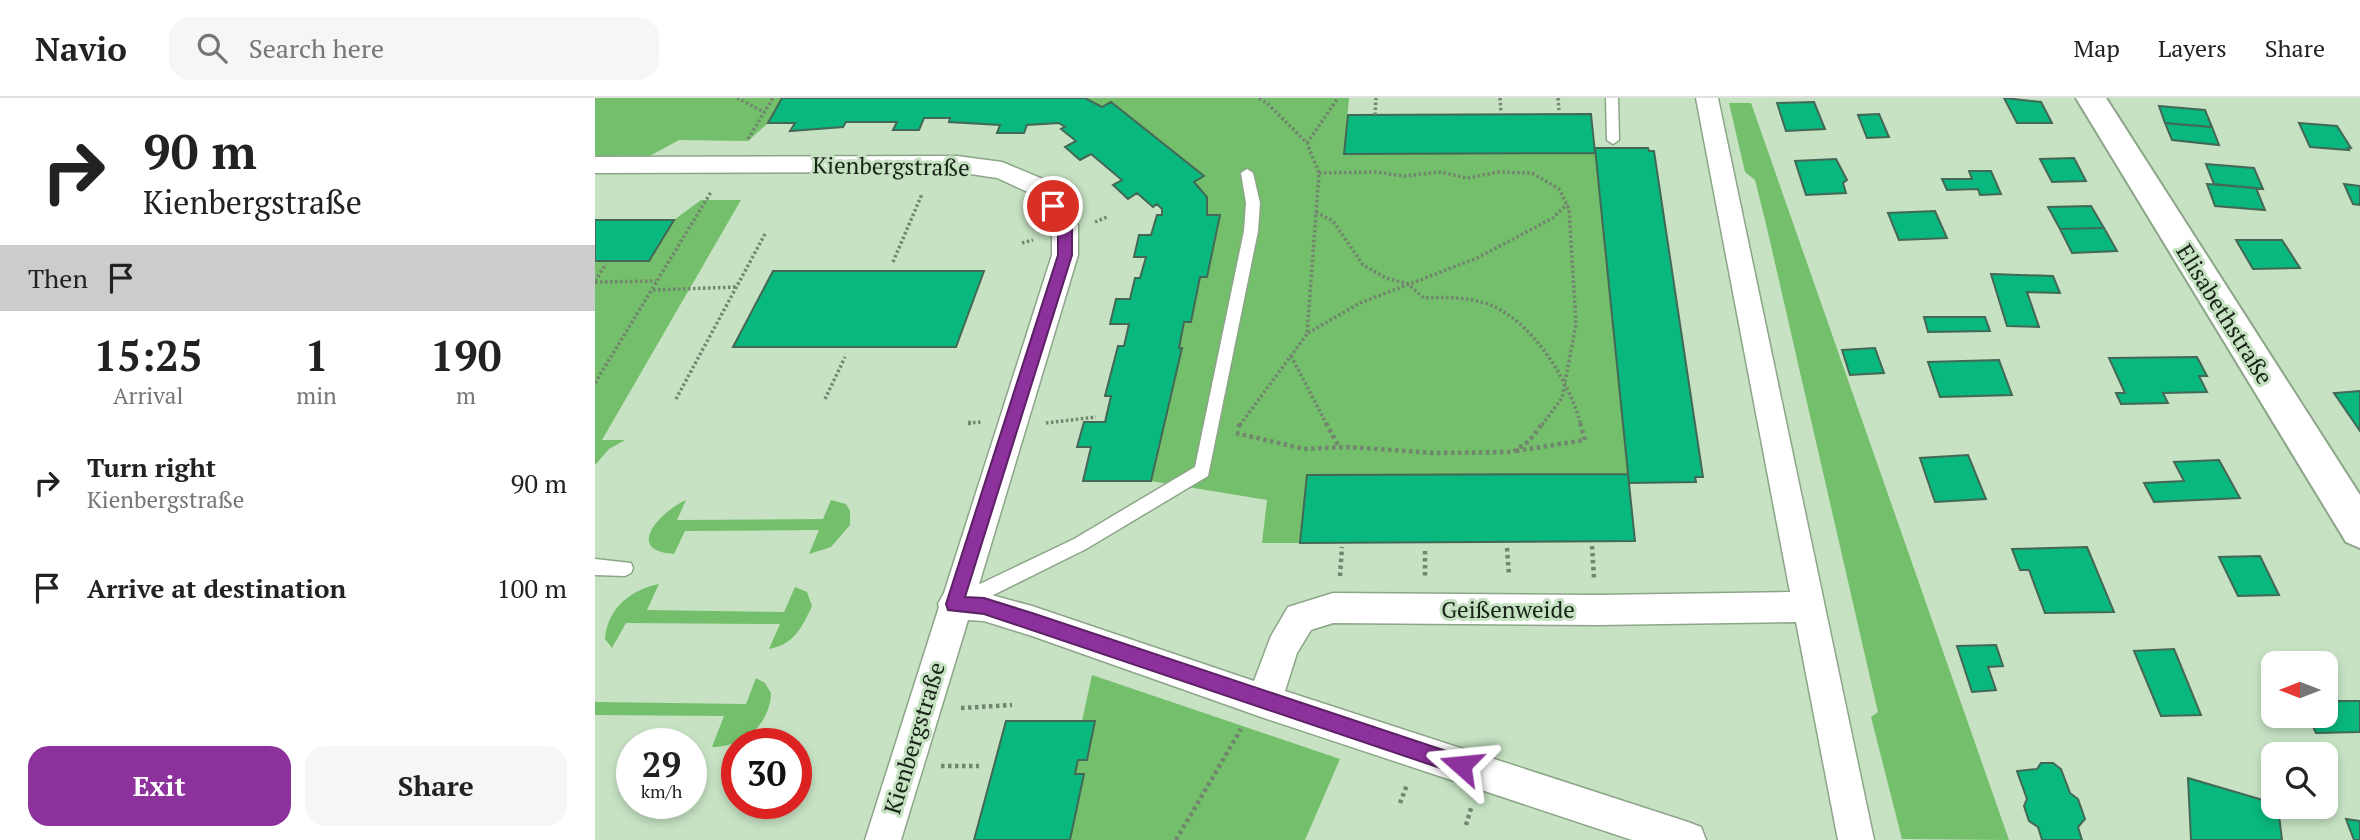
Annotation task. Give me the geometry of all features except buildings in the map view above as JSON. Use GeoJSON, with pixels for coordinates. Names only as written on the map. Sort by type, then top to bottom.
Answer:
{"type":"FeatureCollection","features":[{"type":"Feature","properties":{"kind":"street"},"geometry":{"type":"LineString","coordinates":[[1707,98],[1856,840]]}},
{"type":"Feature","properties":{"kind":"street","name":"Elisabethstraße"},"geometry":{"type":"LineString","coordinates":[[2091,98],[2360,530]]}},
{"type":"Feature","properties":{"kind":"street","name":"Kienbergstraße"},"geometry":{"type":"LineString","coordinates":[[595,165],[957,164],[1002,170],[1041,188],[1065,225],[1065,255],[954,604],[883,840]]}},
{"type":"Feature","properties":{"kind":"street"},"geometry":{"type":"LineString","coordinates":[[954,604],[984,606],[1032,621],[1255,710],[1669,837]]}},
{"type":"Feature","properties":{"kind":"street","name":"Geißenweide"},"geometry":{"type":"LineString","coordinates":[[1255,710],[1283,647],[1300,618],[1333,608],[1598,610],[1809,607]]}},
{"type":"Feature","properties":{"kind":"lane"},"geometry":{"type":"LineString","coordinates":[[1612,98],[1613,140]]}},
{"type":"Feature","properties":{"kind":"lane"},"geometry":{"type":"LineString","coordinates":[[954,604],[1017,577],[1080,544],[1202,471],[1251,231],[1253,203],[1247,173]]}},
{"type":"Feature","properties":{"kind":"lane"},"geometry":{"type":"LineString","coordinates":[[595,567],[625,568]]}},
{"type":"Feature","properties":{"kind":"path"},"geometry":{"type":"LineString","coordinates":[[737,98],[764,113]]}},
{"type":"Feature","properties":{"kind":"path"},"geometry":{"type":"LineString","coordinates":[[727,165],[773,98]]}},
{"type":"Feature","properties":{"kind":"path"},"geometry":{"type":"LineString","coordinates":[[1258,98],[1307,143],[1319,173],[1307,334]]}},
{"type":"Feature","properties":{"kind":"path"},"geometry":{"type":"LineString","coordinates":[[1307,143],[1338,98]]}},
{"type":"Feature","properties":{"kind":"path"},"geometry":{"type":"LineString","coordinates":[[1375,115],[1376,98]]}},
{"type":"Feature","properties":{"kind":"path"},"geometry":{"type":"LineString","coordinates":[[1500,98],[1501,112]]}},
{"type":"Feature","properties":{"kind":"path"},"geometry":{"type":"LineString","coordinates":[[1558,98],[1559,110]]}},
{"type":"Feature","properties":{"kind":"path"},"geometry":{"type":"LineString","coordinates":[[1319,173],[1376,172],[1403,176],[1440,172],[1467,177],[1499,172],[1532,173],[1559,189],[1567,204],[1576,324],[1562,398],[1529,441],[1513,452]]}},
{"type":"Feature","properties":{"kind":"path"},"geometry":{"type":"LineString","coordinates":[[595,383],[710,194]]}},
{"type":"Feature","properties":{"kind":"path"},"geometry":{"type":"LineString","coordinates":[[893,262],[922,194]]}},
{"type":"Feature","properties":{"kind":"path"},"geometry":{"type":"LineString","coordinates":[[1202,471],[1217,463],[1249,410],[1307,334],[1360,303],[1477,258],[1553,218],[1567,204]]}},
{"type":"Feature","properties":{"kind":"path"},"geometry":{"type":"LineString","coordinates":[[1235,433],[1304,449],[1339,447],[1435,453],[1513,452],[1585,440],[1565,380],[1521,324],[1503,310],[1480,301],[1452,297],[1424,298],[1408,284],[1386,278],[1363,265],[1333,221],[1317,212]]}},
{"type":"Feature","properties":{"kind":"path"},"geometry":{"type":"LineString","coordinates":[[676,399],[765,234]]}},
{"type":"Feature","properties":{"kind":"path"},"geometry":{"type":"LineString","coordinates":[[595,282],[606,264]]}},
{"type":"Feature","properties":{"kind":"path"},"geometry":{"type":"LineString","coordinates":[[595,282],[657,281]]}},
{"type":"Feature","properties":{"kind":"path"},"geometry":{"type":"LineString","coordinates":[[652,290],[736,287]]}},
{"type":"Feature","properties":{"kind":"path"},"geometry":{"type":"LineString","coordinates":[[1291,356],[1339,447]]}},
{"type":"Feature","properties":{"kind":"path"},"geometry":{"type":"LineString","coordinates":[[825,399],[845,357]]}},
{"type":"Feature","properties":{"kind":"path"},"geometry":{"type":"LineString","coordinates":[[1592,546],[1594,579]]}},
{"type":"Feature","properties":{"kind":"path"},"geometry":{"type":"LineString","coordinates":[[1340,581],[1342,547]]}},
{"type":"Feature","properties":{"kind":"path"},"geometry":{"type":"LineString","coordinates":[[1507,548],[1509,579]]}},
{"type":"Feature","properties":{"kind":"path"},"geometry":{"type":"LineString","coordinates":[[1425,551],[1425,580]]}},
{"type":"Feature","properties":{"kind":"path"},"geometry":{"type":"LineString","coordinates":[[957,708],[1012,705]]}},
{"type":"Feature","properties":{"kind":"path"},"geometry":{"type":"LineString","coordinates":[[1176,840],[1255,710]]}},
{"type":"Feature","properties":{"kind":"path"},"geometry":{"type":"LineString","coordinates":[[940,766],[979,766]]}},
{"type":"Feature","properties":{"kind":"path"},"geometry":{"type":"LineString","coordinates":[[1400,803],[1411,775]]}},
{"type":"Feature","properties":{"kind":"path"},"geometry":{"type":"LineString","coordinates":[[1466,825],[1474,797]]}},
{"type":"Feature","properties":{"kind":"green space"},"geometry":{"type":"Polygon","coordinates":[[[595,98],[782,98],[768,123],[748,141],[679,140],[648,157],[595,157],[595,98]]]}},
{"type":"Feature","properties":{"kind":"green space"},"geometry":{"type":"Polygon","coordinates":[[[1085,98],[1349,98],[1344,154],[1595,153],[1628,474],[1308,475],[1300,543],[1262,543],[1267,500],[1151,481],[1182,348],[1179,348],[1184,322],[1191,322],[1200,277],[1207,277],[1220,215],[1207,215],[1207,197],[1194,182],[1204,175],[1112,102],[1102,107],[1085,98]]]}},
{"type":"Feature","properties":{"kind":"green space"},"geometry":{"type":"Polygon","coordinates":[[[1729,103],[1751,103],[2009,840],[1902,839],[1871,717],[1878,712],[1766,224],[1755,180],[1745,172],[1729,103]]]}},
{"type":"Feature","properties":{"kind":"green space"},"geometry":{"type":"Polygon","coordinates":[[[701,200],[741,200],[602,440],[625,440],[609,449],[595,465],[595,261],[649,261],[674,220],[701,200]]]}},
{"type":"Feature","properties":{"kind":"green space"},"geometry":{"type":"Polygon","coordinates":[[[686,500],[677,520],[823,519],[831,500],[846,504],[850,511],[850,525],[831,547],[809,554],[819,530],[685,531],[674,554],[651,546],[651,530],[666,513],[686,500]]]}},
{"type":"Feature","properties":{"kind":"green space"},"geometry":{"type":"Polygon","coordinates":[[[659,584],[647,610],[784,612],[795,587],[807,592],[812,606],[801,628],[791,639],[769,649],[780,624],[626,623],[612,648],[605,639],[615,610],[630,596],[659,584]]]}},
{"type":"Feature","properties":{"kind":"green space"},"geometry":{"type":"Polygon","coordinates":[[[1092,675],[1340,759],[1305,840],[1070,840],[1084,775],[1075,774],[1078,760],[1087,760],[1082,721],[1092,675]]]}},
{"type":"Feature","properties":{"kind":"green space"},"geometry":{"type":"Polygon","coordinates":[[[756,678],[765,683],[771,693],[766,715],[760,724],[756,728],[721,728],[721,746],[712,747],[724,716],[595,715],[595,702],[746,704],[756,678]]]}},
{"type":"Feature","properties":{"kind":"route"},"geometry":{"type":"LineString","coordinates":[[1053,206],[1065,225],[1065,255],[954,604],[984,606],[1032,621],[1263,701],[1461,765]]}}]}
